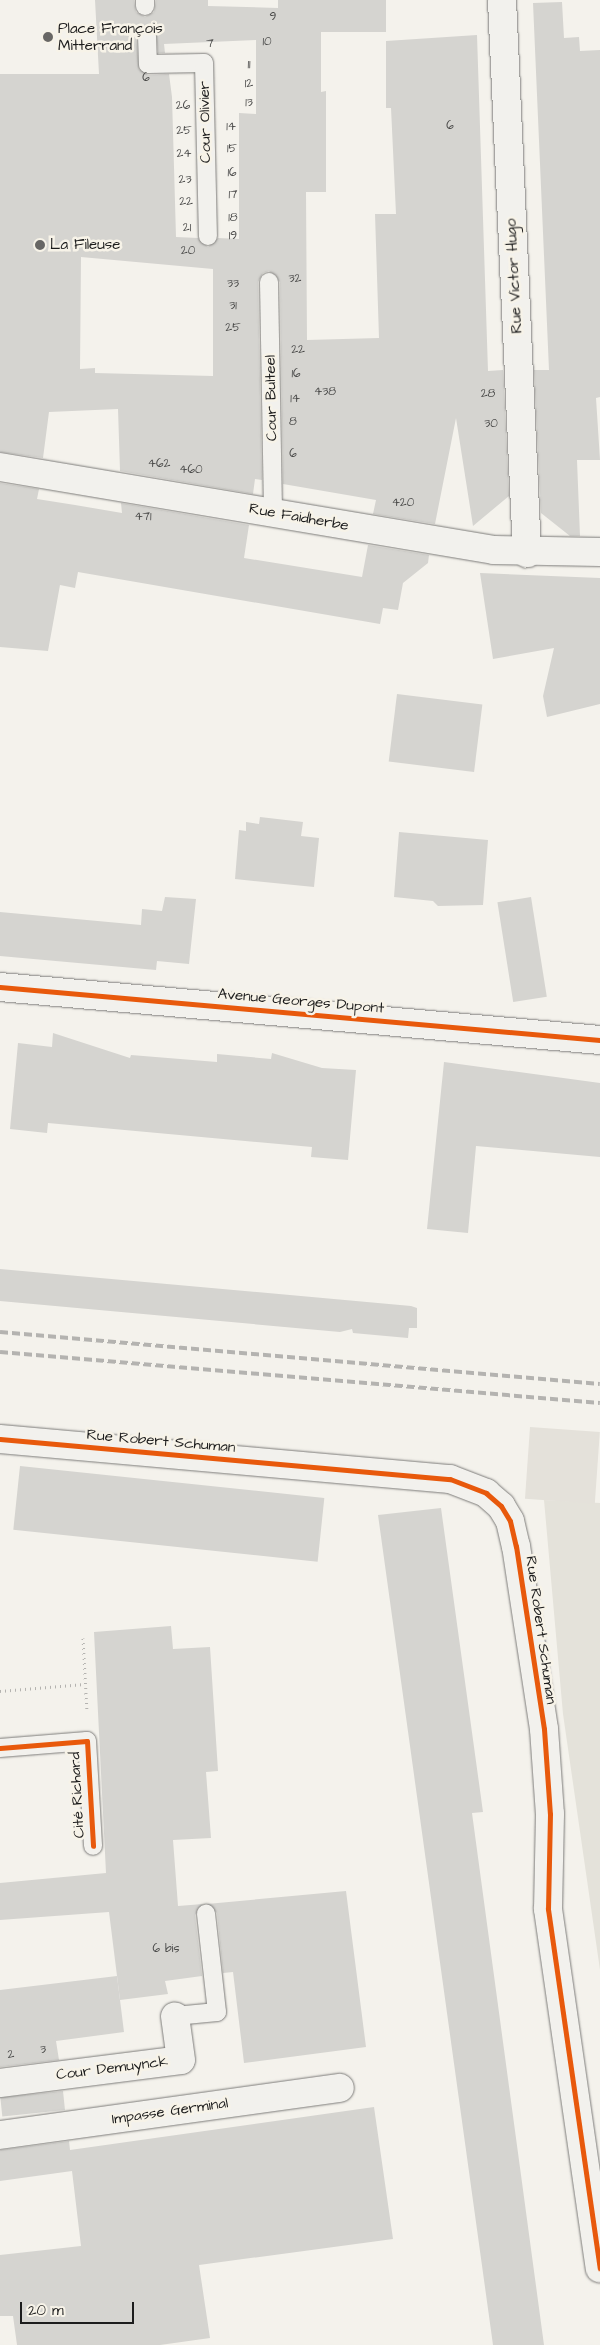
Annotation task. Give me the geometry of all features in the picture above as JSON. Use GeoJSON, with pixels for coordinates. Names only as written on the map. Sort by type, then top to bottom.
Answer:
{"type":"FeatureCollection","features":[{"type":"Feature","properties":{"kind":"street","name":"Rue Victor Hugo"},"geometry":{"type":"LineString","coordinates":[[502,0],[526,553]]}},
{"type":"Feature","properties":{"kind":"street","name":"Rue Faidherbe"},"geometry":{"type":"LineString","coordinates":[[0,467],[526,553],[600,552]]}},
{"type":"Feature","properties":{"kind":"street","name":"Avenue Georges Dupont"},"geometry":{"type":"LineString","coordinates":[[0,987],[600,1040]]}},
{"type":"Feature","properties":{"kind":"street","name":"Rue Robert Schuman"},"geometry":{"type":"LineString","coordinates":[[0,1439],[450,1479],[486,1492],[501,1506],[510,1521],[516,1546],[544,1729],[550,1814],[548,1909],[600,2268]]}},
{"type":"Feature","properties":{"kind":"street","name":"Cour Demuynck"},"geometry":{"type":"LineString","coordinates":[[0,2083],[181,2060],[175,2016]]}},
{"type":"Feature","properties":{"kind":"street","name":"Impasse Germinal"},"geometry":{"type":"LineString","coordinates":[[0,2135],[340,2088]]}},
{"type":"Feature","properties":{"kind":"lane","name":"Cour Olivier"},"geometry":{"type":"LineString","coordinates":[[147,36],[148,64],[204,62],[208,236]]}},
{"type":"Feature","properties":{"kind":"lane","name":"Cour Bulteel"},"geometry":{"type":"LineString","coordinates":[[270,282],[273,513]]}},
{"type":"Feature","properties":{"kind":"lane","name":"Cité Richard"},"geometry":{"type":"LineString","coordinates":[[0,1748],[87,1740],[93,1846]]}},
{"type":"Feature","properties":{"kind":"lane"},"geometry":{"type":"LineString","coordinates":[[175,2016],[217,2012],[206,1914]]}},
{"type":"Feature","properties":{"kind":"path"},"geometry":{"type":"LineString","coordinates":[[83,1638],[87,1723]]}},
{"type":"Feature","properties":{"kind":"path"},"geometry":{"type":"LineString","coordinates":[[0,1691],[85,1684]]}},
{"type":"Feature","properties":{"kind":"shaded area"},"geometry":{"type":"Polygon","coordinates":[[[530,1427],[600,1432],[595,1504],[525,1499],[530,1427]]]}},
{"type":"Feature","properties":{"kind":"shaded area"},"geometry":{"type":"Polygon","coordinates":[[[544,1500],[600,1503],[600,1970],[563,1714],[544,1500]]]}},
{"type":"Feature","properties":{"kind":"building"},"geometry":{"type":"Polygon","coordinates":[[[95,0],[134,0],[136,12],[145,17],[154,12],[156,0],[208,0],[208,6],[278,8],[278,0],[386,0],[386,32],[321,32],[321,92],[326,91],[326,192],[306,192],[307,340],[379,338],[375,214],[396,214],[391,108],[386,108],[386,41],[477,35],[488,371],[503,370],[509,496],[473,526],[456,418],[435,524],[373,514],[376,500],[283,484],[280,282],[269,271],[263,273],[258,282],[262,480],[255,479],[253,494],[120,471],[118,409],[49,412],[43,458],[0,452],[0,74],[99,74],[95,0]],[[147,25],[136,36],[139,69],[148,75],[169,74],[172,97],[176,237],[198,238],[208,247],[218,238],[239,239],[239,113],[256,114],[256,40],[164,44],[165,53],[158,53],[156,31],[147,25]],[[81,257],[80,369],[95,368],[95,373],[213,376],[213,269],[81,257]]]}},
{"type":"Feature","properties":{"kind":"building"},"geometry":{"type":"Polygon","coordinates":[[[562,2],[564,38],[579,37],[580,51],[600,50],[600,397],[596,398],[600,460],[577,460],[580,536],[570,536],[541,513],[534,370],[549,370],[533,3],[562,2]]]}},
{"type":"Feature","properties":{"kind":"building"},"geometry":{"type":"Polygon","coordinates":[[[0,483],[39,489],[37,499],[122,513],[121,503],[249,525],[244,558],[362,577],[368,545],[429,555],[428,563],[403,583],[398,610],[383,608],[380,624],[78,572],[75,588],[60,585],[48,651],[0,647],[0,483]]]}},
{"type":"Feature","properties":{"kind":"building"},"geometry":{"type":"Polygon","coordinates":[[[480,573],[600,578],[600,704],[547,717],[543,696],[554,648],[493,659],[480,573]]]}},
{"type":"Feature","properties":{"kind":"building"},"geometry":{"type":"Polygon","coordinates":[[[397,694],[482,704],[474,772],[389,761],[397,694]]]}},
{"type":"Feature","properties":{"kind":"building"},"geometry":{"type":"Polygon","coordinates":[[[260,817],[303,822],[301,836],[319,838],[314,887],[235,879],[239,830],[246,831],[246,822],[259,824],[260,817]]]}},
{"type":"Feature","properties":{"kind":"building"},"geometry":{"type":"Polygon","coordinates":[[[399,832],[488,840],[483,905],[438,906],[433,901],[394,897],[399,832]]]}},
{"type":"Feature","properties":{"kind":"building"},"geometry":{"type":"Polygon","coordinates":[[[165,897],[196,899],[189,964],[157,961],[156,970],[0,956],[0,912],[141,925],[142,909],[162,911],[165,897]]]}},
{"type":"Feature","properties":{"kind":"building"},"geometry":{"type":"Polygon","coordinates":[[[531,897],[547,997],[513,1002],[497,902],[531,897]]]}},
{"type":"Feature","properties":{"kind":"building"},"geometry":{"type":"Polygon","coordinates":[[[53,1033],[130,1058],[131,1055],[217,1062],[217,1054],[271,1059],[272,1053],[322,1068],[356,1070],[348,1160],[311,1157],[312,1147],[48,1123],[47,1133],[10,1129],[18,1043],[52,1047],[53,1033]]]}},
{"type":"Feature","properties":{"kind":"building"},"geometry":{"type":"Polygon","coordinates":[[[444,1062],[600,1083],[600,1157],[476,1146],[468,1233],[427,1229],[444,1062]]]}},
{"type":"Feature","properties":{"kind":"building"},"geometry":{"type":"Polygon","coordinates":[[[0,1269],[411,1306],[417,1308],[417,1328],[409,1328],[408,1338],[353,1333],[352,1329],[340,1332],[0,1301],[0,1269]]]}},
{"type":"Feature","properties":{"kind":"building"},"geometry":{"type":"Polygon","coordinates":[[[20,1466],[324,1498],[318,1562],[13,1530],[20,1466]]]}},
{"type":"Feature","properties":{"kind":"building"},"geometry":{"type":"Polygon","coordinates":[[[441,1508],[483,1812],[472,1813],[544,2345],[493,2345],[378,1515],[441,1508]]]}},
{"type":"Feature","properties":{"kind":"building"},"geometry":{"type":"Polygon","coordinates":[[[171,1626],[173,1649],[210,1647],[218,1771],[206,1772],[211,1838],[173,1840],[178,1906],[203,1904],[195,1915],[202,1976],[165,1981],[168,1994],[120,2000],[109,1912],[0,1920],[0,1883],[106,1873],[94,1632],[171,1626]]]}},
{"type":"Feature","properties":{"kind":"building"},"geometry":{"type":"Polygon","coordinates":[[[346,1891],[366,2047],[244,2063],[233,1972],[223,1973],[217,1913],[207,1904],[346,1891]]]}},
{"type":"Feature","properties":{"kind":"building"},"geometry":{"type":"Polygon","coordinates":[[[117,1976],[124,2032],[56,2041],[59,2060],[0,2067],[0,1990],[117,1976]]]}},
{"type":"Feature","properties":{"kind":"building"},"geometry":{"type":"Polygon","coordinates":[[[63,2091],[65,2110],[2,2116],[0,2098],[63,2091]]]}},
{"type":"Feature","properties":{"kind":"building"},"geometry":{"type":"Polygon","coordinates":[[[374,2107],[393,2239],[199,2265],[210,2338],[160,2345],[17,2345],[13,2316],[0,2316],[0,2255],[81,2246],[72,2171],[0,2181],[0,2150],[69,2141],[70,2150],[374,2107]]]}},
{"type":"Feature","properties":{"kind":"railway"},"geometry":{"type":"LineString","coordinates":[[0,1332],[600,1384]]}},
{"type":"Feature","properties":{"kind":"railway"},"geometry":{"type":"LineString","coordinates":[[0,1352],[600,1403]]}},
{"type":"Feature","properties":{"kind":"cycle path"},"geometry":{"type":"LineString","coordinates":[[0,987],[600,1040]]}},
{"type":"Feature","properties":{"kind":"cycle path"},"geometry":{"type":"LineString","coordinates":[[0,1439],[450,1479],[486,1493],[501,1506],[510,1521],[516,1546],[544,1729],[550,1814],[548,1909],[600,2268]]}},
{"type":"Feature","properties":{"kind":"cycle path"},"geometry":{"type":"LineString","coordinates":[[0,1748],[87,1741],[93,1846]]}},
{"type":"Feature","properties":{"kind":"place","name":"Place François Mitterrand"},"geometry":{"type":"Point","coordinates":[48,37]}},
{"type":"Feature","properties":{"kind":"place","name":"La Fileuse"},"geometry":{"type":"Point","coordinates":[40,245]}}]}
